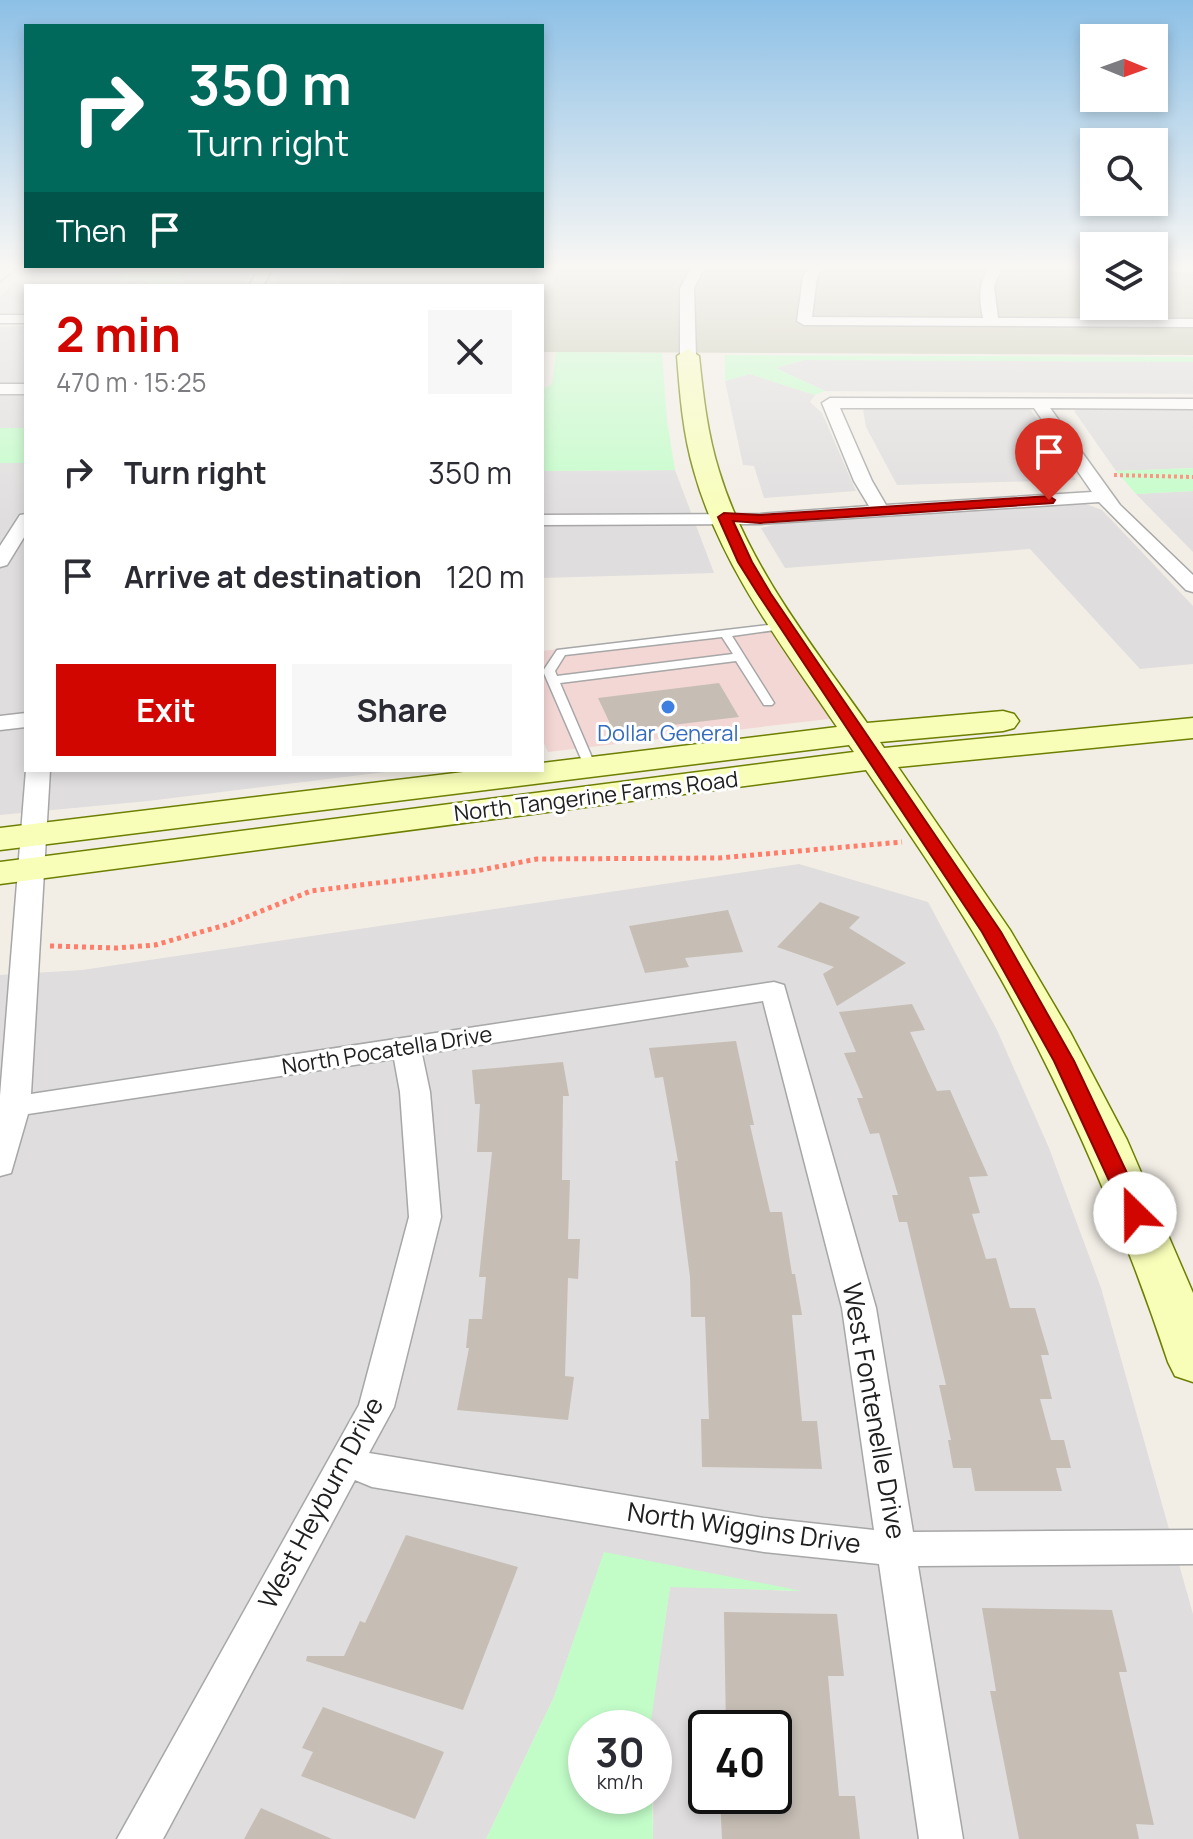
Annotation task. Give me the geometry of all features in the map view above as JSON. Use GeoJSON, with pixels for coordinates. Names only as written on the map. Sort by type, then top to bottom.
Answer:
{"type":"FeatureCollection","features":[{"type":"Feature","properties":{"kind":"street"},"geometry":{"type":"LineString","coordinates":[[688,353],[699,444],[724,517],[745,562],[992,932],[1070,1074],[1123,1184],[1193,1362]]}},
{"type":"Feature","properties":{"kind":"street"},"geometry":{"type":"LineString","coordinates":[[0,389],[24,389]]}},
{"type":"Feature","properties":{"kind":"street"},"geometry":{"type":"LineString","coordinates":[[881,511],[863,481],[830,403],[1193,404]]}},
{"type":"Feature","properties":{"kind":"street"},"geometry":{"type":"LineString","coordinates":[[1039,404],[1069,450],[1105,496],[1193,586]]}},
{"type":"Feature","properties":{"kind":"street"},"geometry":{"type":"LineString","coordinates":[[544,520],[760,519],[1105,496]]}},
{"type":"Feature","properties":{"kind":"street"},"geometry":{"type":"LineString","coordinates":[[0,561],[24,522]]}},
{"type":"Feature","properties":{"kind":"street","name":"North Tangerine Farms Road"},"geometry":{"type":"LineString","coordinates":[[16,854],[866,747],[1193,701]]}},
{"type":"Feature","properties":{"kind":"street"},"geometry":{"type":"LineString","coordinates":[[0,723],[24,720]]}},
{"type":"Feature","properties":{"kind":"street","name":"North Tangerine Farms Road"},"geometry":{"type":"LineString","coordinates":[[16,854],[590,767],[1193,728]]}},
{"type":"Feature","properties":{"kind":"street"},"geometry":{"type":"LineString","coordinates":[[0,1165],[26,948],[16,854],[37,772]]}},
{"type":"Feature","properties":{"kind":"street","name":"North Pocatella Drive"},"geometry":{"type":"LineString","coordinates":[[8,1105],[774,991]]}},
{"type":"Feature","properties":{"kind":"street","name":"West Fontenelle Drive"},"geometry":{"type":"LineString","coordinates":[[774,991],[859,1308],[941,1839]]}},
{"type":"Feature","properties":{"kind":"street","name":"West Heyburn Drive"},"geometry":{"type":"LineString","coordinates":[[139,1839],[376,1407],[425,1217],[415,1092],[406,1047]]}},
{"type":"Feature","properties":{"kind":"street","name":"North Wiggins Drive"},"geometry":{"type":"LineString","coordinates":[[348,1460],[372,1471],[764,1535],[897,1549],[1193,1547]]}},
{"type":"Feature","properties":{"kind":"lane"},"geometry":{"type":"LineString","coordinates":[[590,767],[549,671],[561,652],[786,626]]}},
{"type":"Feature","properties":{"kind":"lane"},"geometry":{"type":"LineString","coordinates":[[725,633],[768,703]]}},
{"type":"Feature","properties":{"kind":"lane"},"geometry":{"type":"LineString","coordinates":[[553,680],[739,657]]}},
{"type":"Feature","properties":{"kind":"path"},"geometry":{"type":"LineString","coordinates":[[26,948],[155,945],[216,928],[311,891],[476,871],[537,859],[719,858],[931,839]]}},
{"type":"Feature","properties":{"kind":"shaded area"},"geometry":{"type":"Polygon","coordinates":[[[0,353],[24,353],[24,428],[0,428],[0,353]]]}},
{"type":"Feature","properties":{"kind":"shaded area"},"geometry":{"type":"Polygon","coordinates":[[[720,353],[1193,353],[1193,355],[720,353]]]}},
{"type":"Feature","properties":{"kind":"shaded area"},"geometry":{"type":"Polygon","coordinates":[[[804,360],[1193,362],[1193,394],[825,391],[775,368],[804,360]]]}},
{"type":"Feature","properties":{"kind":"shaded area"},"geometry":{"type":"Polygon","coordinates":[[[750,374],[815,395],[810,402],[822,413],[856,491],[764,498],[754,466],[743,465],[725,381],[750,374]]]}},
{"type":"Feature","properties":{"kind":"shaded area"},"geometry":{"type":"Polygon","coordinates":[[[874,407],[1016,407],[1031,410],[1076,480],[897,485],[866,427],[863,410],[874,407]]]}},
{"type":"Feature","properties":{"kind":"shaded area"},"geometry":{"type":"Polygon","coordinates":[[[1084,407],[1193,408],[1193,468],[1116,471],[1074,411],[1084,407]]]}},
{"type":"Feature","properties":{"kind":"shaded area"},"geometry":{"type":"Polygon","coordinates":[[[0,462],[24,462],[24,772],[386,772],[148,801],[0,815],[0,462]]]}},
{"type":"Feature","properties":{"kind":"shaded area"},"geometry":{"type":"Polygon","coordinates":[[[675,470],[714,573],[544,578],[544,471],[675,470]]]}},
{"type":"Feature","properties":{"kind":"shaded area"},"geometry":{"type":"Polygon","coordinates":[[[1193,491],[1193,552],[1136,494],[1193,491]]]}},
{"type":"Feature","properties":{"kind":"shaded area"},"geometry":{"type":"Polygon","coordinates":[[[1086,504],[1102,510],[1193,606],[1193,664],[1140,669],[1030,549],[785,568],[761,528],[782,523],[1086,504]]]}},
{"type":"Feature","properties":{"kind":"shaded area"},"geometry":{"type":"Polygon","coordinates":[[[784,623],[846,717],[548,752],[544,743],[544,651],[784,623]]]}},
{"type":"Feature","properties":{"kind":"shaded area"},"geometry":{"type":"Polygon","coordinates":[[[799,864],[928,902],[997,1030],[1049,1148],[1101,1288],[1193,1614],[1193,1839],[653,1839],[653,1814],[672,1814],[672,1710],[652,1710],[670,1586],[794,1591],[604,1553],[554,1697],[486,1839],[0,1839],[0,975],[82,970],[799,864]]]}},
{"type":"Feature","properties":{"kind":"green space"},"geometry":{"type":"Polygon","coordinates":[[[556,353],[662,353],[667,421],[675,470],[544,471],[544,389],[552,384],[556,353]]]}},
{"type":"Feature","properties":{"kind":"green space"},"geometry":{"type":"Polygon","coordinates":[[[725,355],[1193,357],[1193,362],[804,360],[776,368],[825,391],[815,395],[750,374],[725,381],[725,355]]]}},
{"type":"Feature","properties":{"kind":"green space"},"geometry":{"type":"Polygon","coordinates":[[[0,428],[24,428],[24,463],[0,463],[0,428]]]}},
{"type":"Feature","properties":{"kind":"green space"},"geometry":{"type":"Polygon","coordinates":[[[1193,468],[1193,491],[1136,494],[1116,471],[1193,468]]]}},
{"type":"Feature","properties":{"kind":"green space"},"geometry":{"type":"Polygon","coordinates":[[[604,1552],[802,1591],[670,1587],[653,1710],[568,1710],[568,1814],[652,1814],[653,1839],[486,1839],[554,1697],[604,1552]]]}},
{"type":"Feature","properties":{"kind":"building","name":"Dollar General"},"geometry":{"type":"Polygon","coordinates":[[[719,683],[739,717],[614,732],[598,698],[719,683]]]}},
{"type":"Feature","properties":{"kind":"building"},"geometry":{"type":"Polygon","coordinates":[[[820,902],[860,917],[849,928],[906,963],[837,1006],[823,974],[834,967],[777,947],[820,902]]]}},
{"type":"Feature","properties":{"kind":"building"},"geometry":{"type":"Polygon","coordinates":[[[728,910],[743,952],[685,958],[689,967],[645,973],[629,926],[728,910]]]}},
{"type":"Feature","properties":{"kind":"building"},"geometry":{"type":"Polygon","coordinates":[[[912,1004],[925,1030],[910,1032],[937,1091],[950,1090],[988,1176],[969,1177],[980,1213],[972,1214],[986,1259],[996,1258],[1010,1308],[1035,1308],[1049,1355],[1041,1355],[1052,1399],[1040,1399],[1051,1440],[1064,1440],[1071,1468],[1056,1468],[1062,1491],[975,1491],[971,1468],[953,1468],[948,1440],[951,1440],[939,1385],[946,1385],[907,1222],[899,1222],[892,1195],[898,1195],[879,1133],[870,1134],[857,1098],[863,1098],[844,1053],[856,1052],[839,1012],[912,1004]]]}},
{"type":"Feature","properties":{"kind":"building"},"geometry":{"type":"Polygon","coordinates":[[[736,1041],[754,1125],[750,1125],[770,1212],[782,1212],[792,1274],[795,1274],[802,1315],[792,1315],[802,1421],[817,1421],[822,1469],[702,1467],[701,1419],[709,1419],[705,1317],[691,1317],[690,1277],[675,1161],[678,1161],[663,1077],[655,1078],[649,1048],[736,1041]]]}},
{"type":"Feature","properties":{"kind":"building"},"geometry":{"type":"Polygon","coordinates":[[[563,1062],[569,1096],[563,1096],[562,1180],[570,1180],[568,1239],[580,1239],[578,1279],[568,1278],[565,1376],[574,1377],[568,1420],[457,1410],[469,1348],[466,1348],[469,1319],[482,1319],[486,1277],[479,1277],[492,1152],[477,1152],[480,1104],[475,1104],[472,1070],[563,1062]]]}},
{"type":"Feature","properties":{"kind":"building"},"geometry":{"type":"Polygon","coordinates":[[[406,1535],[518,1567],[463,1710],[306,1661],[307,1656],[344,1656],[360,1621],[365,1623],[406,1535]]]}},
{"type":"Feature","properties":{"kind":"building"},"geometry":{"type":"Polygon","coordinates":[[[982,1608],[1112,1610],[1127,1672],[1119,1672],[1154,1825],[1136,1824],[1139,1839],[1019,1839],[990,1691],[996,1691],[982,1608]]]}},
{"type":"Feature","properties":{"kind":"building"},"geometry":{"type":"Polygon","coordinates":[[[724,1612],[837,1614],[844,1676],[828,1676],[839,1796],[855,1796],[860,1839],[722,1839],[721,1814],[792,1814],[792,1710],[726,1710],[724,1612]]]}},
{"type":"Feature","properties":{"kind":"building"},"geometry":{"type":"Polygon","coordinates":[[[323,1707],[444,1752],[415,1819],[301,1776],[313,1752],[302,1748],[323,1707]]]}},
{"type":"Feature","properties":{"kind":"building"},"geometry":{"type":"Polygon","coordinates":[[[261,1808],[332,1839],[244,1839],[261,1808]]]}},
{"type":"Feature","properties":{"kind":"place","name":"Dollar General"},"geometry":{"type":"Point","coordinates":[668,707]}},
{"type":"Feature","properties":{"kind":"route"},"geometry":{"type":"LineString","coordinates":[[1049,500],[760,519],[724,517],[745,562],[765,594],[992,932],[1064,1061],[1135,1213]]}}]}
